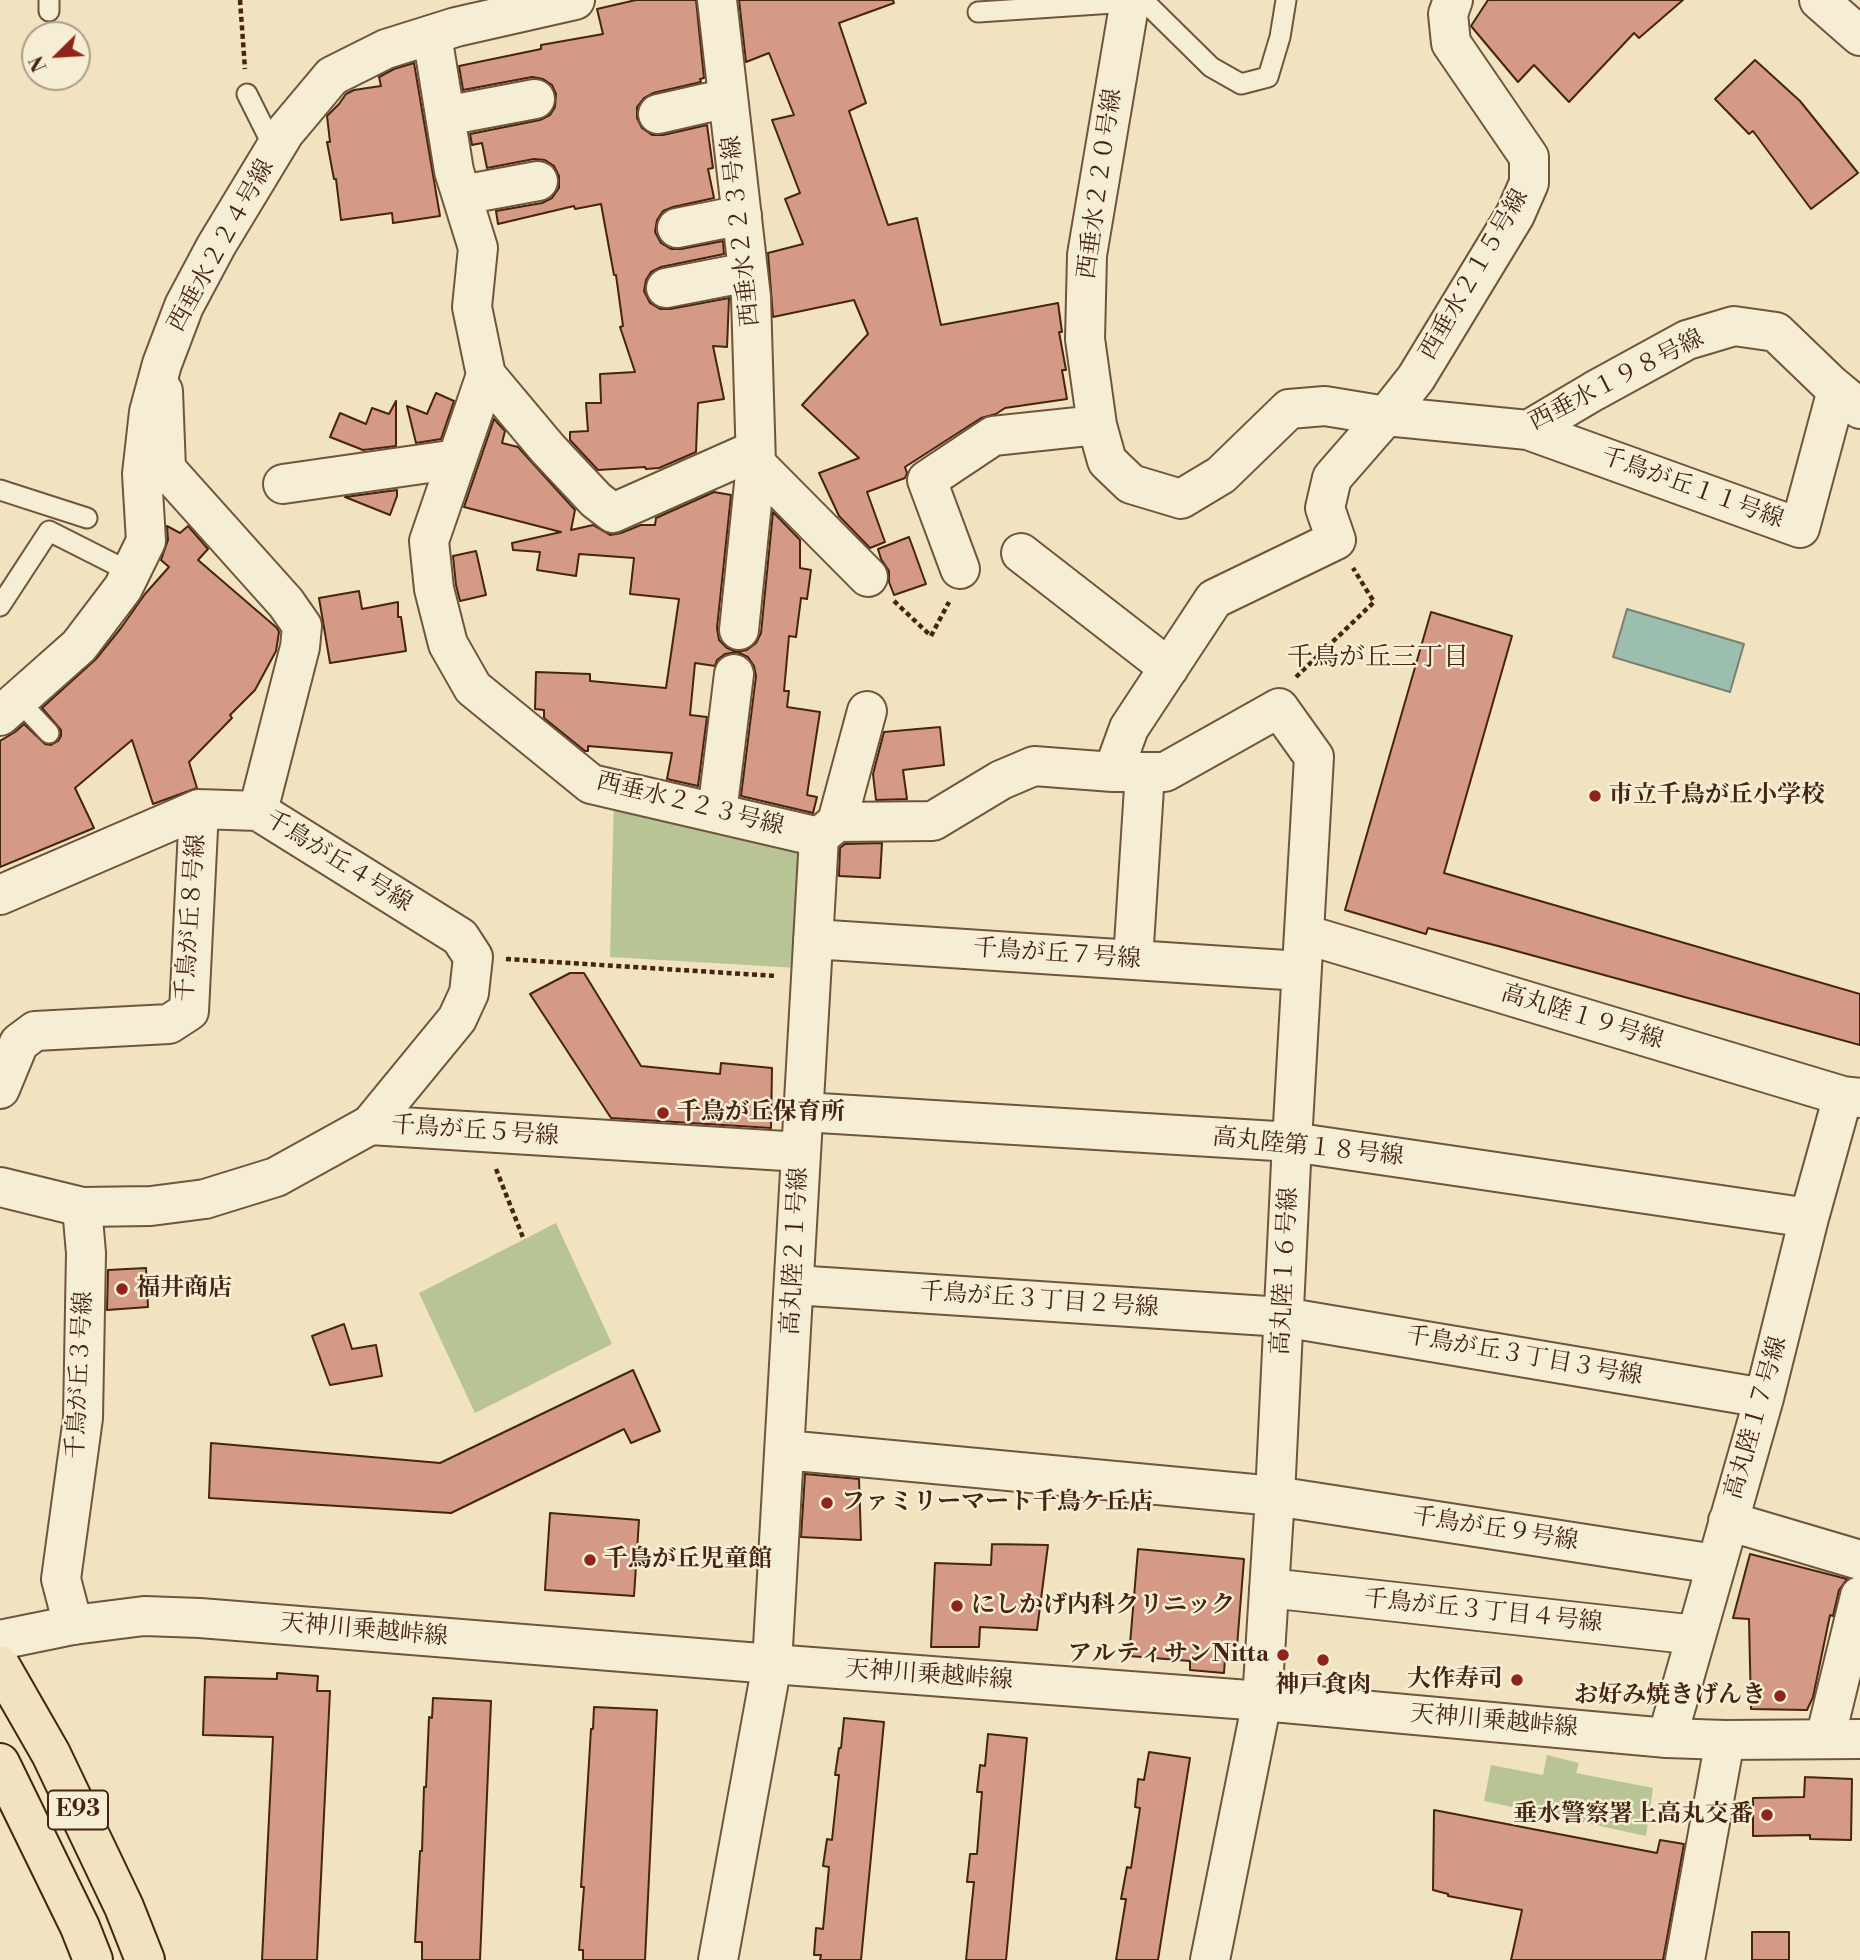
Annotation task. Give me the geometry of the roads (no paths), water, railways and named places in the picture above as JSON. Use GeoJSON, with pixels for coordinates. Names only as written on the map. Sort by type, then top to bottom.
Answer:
{"type":"FeatureCollection","features":[{"type":"Feature","properties":{"kind":"highway","name":"E93"},"geometry":{"type":"LineString","coordinates":[[0,1665],[51,1754],[124,1907],[145,1960]]}},
{"type":"Feature","properties":{"kind":"highway","name":"E93"},"geometry":{"type":"LineString","coordinates":[[0,1763],[80,1927],[93,1960]]}},
{"type":"Feature","properties":{"kind":"street","name":"西垂水２２４号線"},"geometry":{"type":"LineString","coordinates":[[6,708],[79,646],[123,588],[146,541],[142,474],[149,412],[162,364],[184,306],[216,246],[285,132],[332,76],[386,50],[456,27],[575,0]]}},
{"type":"Feature","properties":{"kind":"street","name":"西垂水２２３号線"},"geometry":{"type":"LineString","coordinates":[[717,0],[751,298],[755,457],[739,630]]}},
{"type":"Feature","properties":{"kind":"street","name":"西垂水２１５号線"},"geometry":{"type":"LineString","coordinates":[[1169,668],[1214,599],[1336,540],[1325,508],[1332,478],[1416,377],[1515,215],[1529,183],[1529,157],[1451,43],[1448,14],[1453,0]]}},
{"type":"Feature","properties":{"kind":"street"},"geometry":{"type":"LineString","coordinates":[[1819,0],[1860,36]]}},
{"type":"Feature","properties":{"kind":"street","name":"西垂水２２０号線"},"geometry":{"type":"LineString","coordinates":[[1134,1],[1087,255],[1085,339],[1097,425],[1107,461],[1131,484],[1181,499],[1221,475],[1289,409],[1325,406],[1386,416]]}},
{"type":"Feature","properties":{"kind":"street"},"geometry":{"type":"LineString","coordinates":[[432,34],[454,171],[478,248],[472,307],[486,375],[548,449],[596,500],[613,513],[755,457],[868,577]]}},
{"type":"Feature","properties":{"kind":"street"},"geometry":{"type":"LineString","coordinates":[[658,114],[728,97]]}},
{"type":"Feature","properties":{"kind":"street"},"geometry":{"type":"LineString","coordinates":[[445,116],[535,99]]}},
{"type":"Feature","properties":{"kind":"street"},"geometry":{"type":"LineString","coordinates":[[461,195],[538,181]]}},
{"type":"Feature","properties":{"kind":"street"},"geometry":{"type":"LineString","coordinates":[[677,228],[742,215]]}},
{"type":"Feature","properties":{"kind":"street"},"geometry":{"type":"LineString","coordinates":[[666,288],[748,272]]}},
{"type":"Feature","properties":{"kind":"street","name":"西垂水１９８号線"},"geometry":{"type":"LineString","coordinates":[[1386,416],[1528,430],[1687,340],[1734,326],[1776,332],[1849,399]]}},
{"type":"Feature","properties":{"kind":"street"},"geometry":{"type":"LineString","coordinates":[[162,364],[166,469],[286,603],[302,626],[300,647],[257,811]]}},
{"type":"Feature","properties":{"kind":"street","name":"西垂水２２３号線"},"geometry":{"type":"LineString","coordinates":[[486,375],[429,541],[434,589],[448,644],[473,688],[591,784],[717,813],[828,830],[933,821],[1001,780],[1034,766],[1165,772],[1279,708],[1314,757]]}},
{"type":"Feature","properties":{"kind":"street","name":"千鳥が丘１１号線"},"geometry":{"type":"LineString","coordinates":[[1528,430],[1800,528],[1849,399]]}},
{"type":"Feature","properties":{"kind":"street"},"geometry":{"type":"LineString","coordinates":[[960,569],[927,480],[993,436],[1097,425]]}},
{"type":"Feature","properties":{"kind":"street"},"geometry":{"type":"LineString","coordinates":[[283,484],[457,459]]}},
{"type":"Feature","properties":{"kind":"street"},"geometry":{"type":"LineString","coordinates":[[1021,553],[1169,668],[1129,729],[1133,960]]}},
{"type":"Feature","properties":{"kind":"street"},"geometry":{"type":"LineString","coordinates":[[717,813],[734,674]]}},
{"type":"Feature","properties":{"kind":"street","name":"高丸陸２１号線"},"geometry":{"type":"LineString","coordinates":[[718,1960],[772,1664],[813,939],[828,830],[867,711]]}},
{"type":"Feature","properties":{"kind":"street","name":"高丸陸１６号線"},"geometry":{"type":"LineString","coordinates":[[1210,1960],[1262,1701],[1314,757]]}},
{"type":"Feature","properties":{"kind":"street","name":"千鳥が丘４号線"},"geometry":{"type":"LineString","coordinates":[[0,895],[199,809],[257,811],[460,937],[473,957],[469,993],[457,1019],[370,1125]]}},
{"type":"Feature","properties":{"kind":"street","name":"千鳥が丘８号線"},"geometry":{"type":"LineString","coordinates":[[0,1089],[19,1043],[35,1031],[169,1024],[189,1011],[199,809]]}},
{"type":"Feature","properties":{"kind":"street","name":"高丸陸１９号線"},"geometry":{"type":"LineString","coordinates":[[1304,934],[1851,1097]]}},
{"type":"Feature","properties":{"kind":"street","name":"千鳥が丘７号線"},"geometry":{"type":"LineString","coordinates":[[813,939],[1301,971]]}},
{"type":"Feature","properties":{"kind":"street","name":"高丸陸１７号線"},"geometry":{"type":"LineString","coordinates":[[1667,1738],[1765,1398],[1809,1218],[1851,1097]]}},
{"type":"Feature","properties":{"kind":"street","name":"高丸陸第１８号線"},"geometry":{"type":"LineString","coordinates":[[803,1112],[1292,1142],[1809,1218]]}},
{"type":"Feature","properties":{"kind":"street","name":"千鳥が丘５号線"},"geometry":{"type":"LineString","coordinates":[[0,1186],[82,1207],[151,1206],[205,1199],[275,1177],[370,1125],[801,1152]]}},
{"type":"Feature","properties":{"kind":"street","name":"千鳥が丘３号線"},"geometry":{"type":"LineString","coordinates":[[73,1625],[61,1579],[83,1418],[86,1253],[82,1207]]}},
{"type":"Feature","properties":{"kind":"street","name":"千鳥が丘３丁目２号線"},"geometry":{"type":"LineString","coordinates":[[794,1285],[1283,1317]]}},
{"type":"Feature","properties":{"kind":"street","name":"千鳥が丘３丁目３号線"},"geometry":{"type":"LineString","coordinates":[[1283,1317],[1765,1398]]}},
{"type":"Feature","properties":{"kind":"street","name":"千鳥が丘９号線"},"geometry":{"type":"LineString","coordinates":[[785,1450],[1275,1496],[1715,1564]]}},
{"type":"Feature","properties":{"kind":"street"},"geometry":{"type":"LineString","coordinates":[[1728,1521],[1860,1560]]}},
{"type":"Feature","properties":{"kind":"street","name":"千鳥が丘３丁目４号線"},"geometry":{"type":"LineString","coordinates":[[1269,1588],[1696,1635]]}},
{"type":"Feature","properties":{"kind":"street"},"geometry":{"type":"LineString","coordinates":[[1843,1739],[1860,1596]]}},
{"type":"Feature","properties":{"kind":"street","name":"天神川乗越峠線"},"geometry":{"type":"LineString","coordinates":[[0,1640],[73,1625],[144,1616],[200,1618],[1262,1701],[1667,1738],[1843,1739]]}},
{"type":"Feature","properties":{"kind":"street"},"geometry":{"type":"LineString","coordinates":[[1685,1960],[1725,1740]]}},
{"type":"Feature","properties":{"kind":"lane"},"geometry":{"type":"LineString","coordinates":[[978,12],[1134,1],[1211,67],[1241,84],[1268,77],[1280,37],[1286,0]]}},
{"type":"Feature","properties":{"kind":"lane"},"geometry":{"type":"LineString","coordinates":[[247,94],[275,149]]}},
{"type":"Feature","properties":{"kind":"lane"},"geometry":{"type":"LineString","coordinates":[[0,490],[87,518]]}},
{"type":"Feature","properties":{"kind":"lane"},"geometry":{"type":"LineString","coordinates":[[0,606],[49,531],[130,572]]}},
{"type":"Feature","properties":{"kind":"lane"},"geometry":{"type":"LineString","coordinates":[[6,708],[49,733]]}},
{"type":"Feature","properties":{"kind":"place","name":"市立千鳥が丘小学校"},"geometry":{"type":"Point","coordinates":[1595,796]}},
{"type":"Feature","properties":{"kind":"place","name":"千鳥が丘保育所"},"geometry":{"type":"Point","coordinates":[663,1113]}},
{"type":"Feature","properties":{"kind":"place","name":"福井商店"},"geometry":{"type":"Point","coordinates":[122,1289]}},
{"type":"Feature","properties":{"kind":"place","name":"ファミリーマート千鳥ケ丘店"},"geometry":{"type":"Point","coordinates":[827,1503]}},
{"type":"Feature","properties":{"kind":"place","name":"千鳥が丘児童館"},"geometry":{"type":"Point","coordinates":[590,1560]}},
{"type":"Feature","properties":{"kind":"place","name":"にしかげ内科クリニック"},"geometry":{"type":"Point","coordinates":[957,1606]}},
{"type":"Feature","properties":{"kind":"place","name":"アルティサンNitta"},"geometry":{"type":"Point","coordinates":[1283,1655]}},
{"type":"Feature","properties":{"kind":"place","name":"神戸食肉"},"geometry":{"type":"Point","coordinates":[1323,1660]}},
{"type":"Feature","properties":{"kind":"place","name":"大作寿司"},"geometry":{"type":"Point","coordinates":[1517,1680]}},
{"type":"Feature","properties":{"kind":"place","name":"お好み焼きげんき"},"geometry":{"type":"Point","coordinates":[1780,1696]}},
{"type":"Feature","properties":{"kind":"place","name":"垂水警察署上高丸交番"},"geometry":{"type":"Point","coordinates":[1767,1815]}},
{"type":"Feature","properties":{"kind":"district","name":"千鳥が丘三丁目"},"geometry":{"type":"Point","coordinates":[1378,659]}}]}
